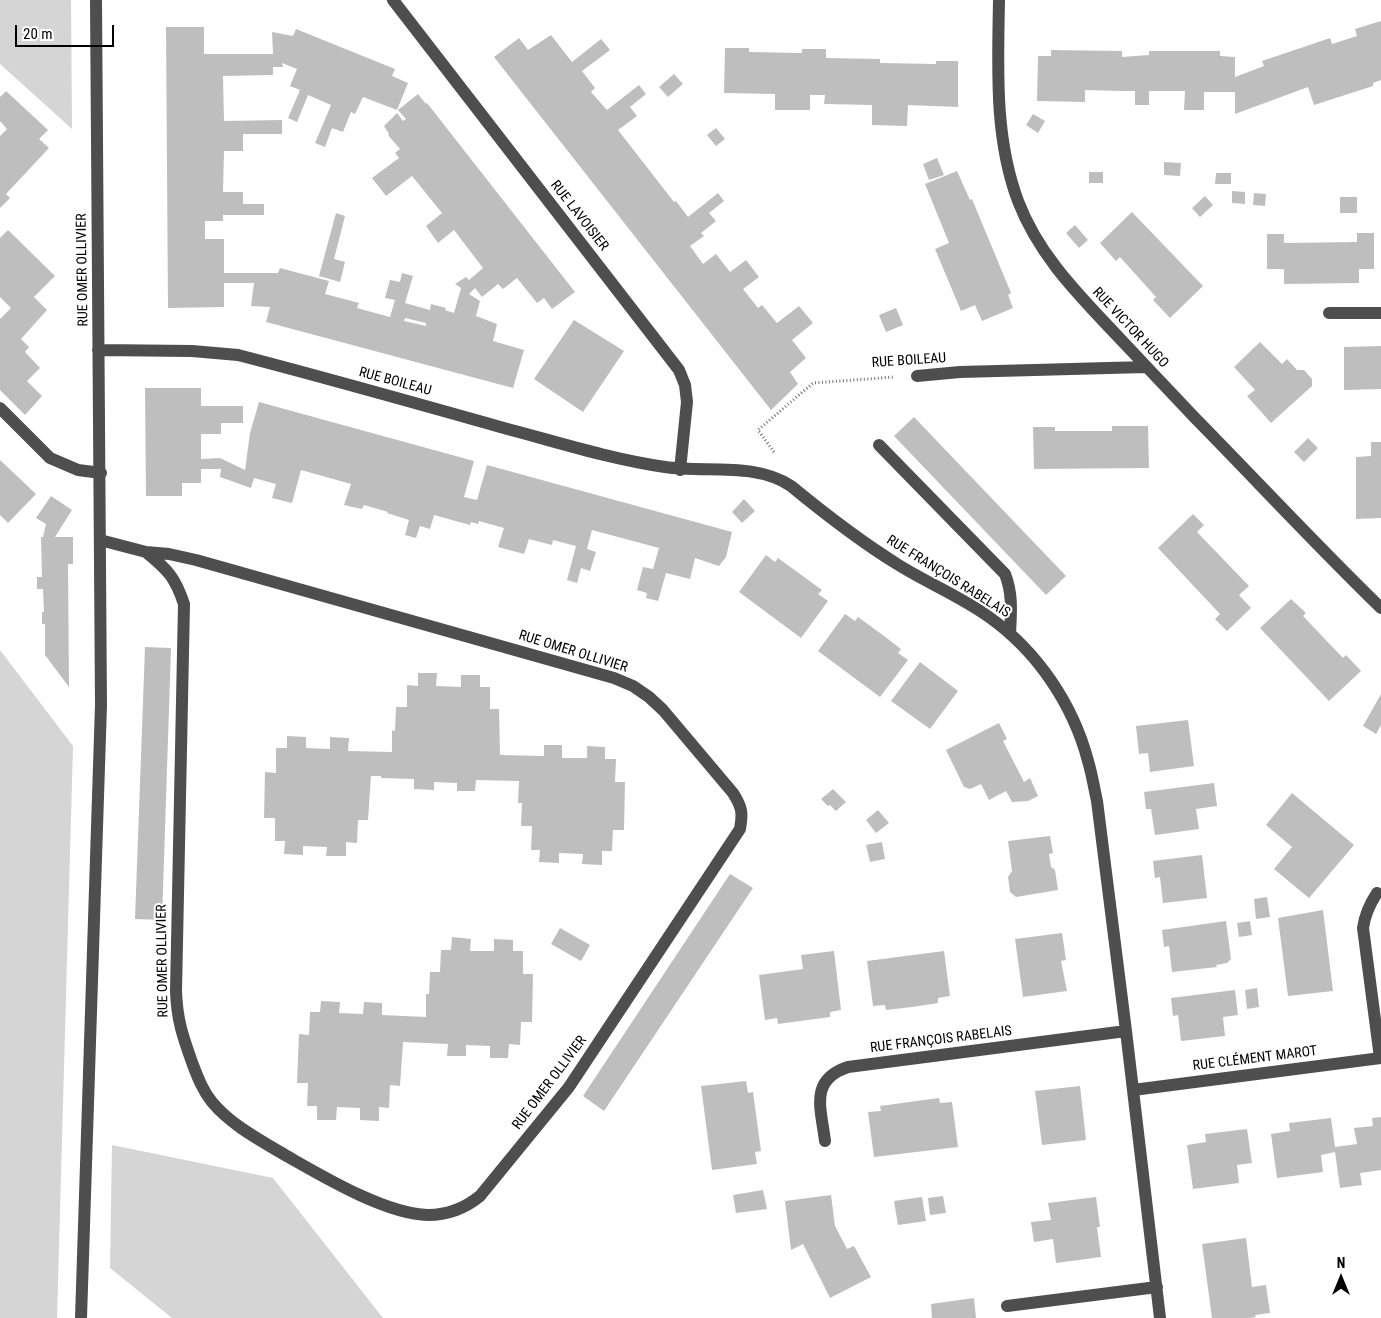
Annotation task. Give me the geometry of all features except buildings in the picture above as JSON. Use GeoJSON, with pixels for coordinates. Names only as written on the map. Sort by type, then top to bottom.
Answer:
{"type":"FeatureCollection","features":[{"type":"Feature","properties":{"kind":"street","name":"RUE OMER OLLIVIER"},"geometry":{"type":"LineString","coordinates":[[81,1318],[101,734],[101,473],[98,350],[96,0]]}},
{"type":"Feature","properties":{"kind":"street","name":"RUE LAVOISIER"},"geometry":{"type":"LineString","coordinates":[[393,0],[679,370],[685,385],[687,402],[680,470]]}},
{"type":"Feature","properties":{"kind":"street","name":"RUE VICTOR HUGO"},"geometry":{"type":"LineString","coordinates":[[999,0],[1000,121],[1006,160],[1018,201],[1028,226],[1040,248],[1054,267],[1146,367],[1378,600]]}},
{"type":"Feature","properties":{"kind":"street"},"geometry":{"type":"LineString","coordinates":[[1329,313],[1381,313]]}},
{"type":"Feature","properties":{"kind":"street","name":"RUE BOILEAU"},"geometry":{"type":"LineString","coordinates":[[98,350],[192,351],[238,355],[614,458],[680,470]]}},
{"type":"Feature","properties":{"kind":"street","name":"RUE BOILEAU"},"geometry":{"type":"LineString","coordinates":[[917,376],[960,372],[1146,367]]}},
{"type":"Feature","properties":{"kind":"street"},"geometry":{"type":"LineString","coordinates":[[0,408],[50,458],[78,470],[101,473]]}},
{"type":"Feature","properties":{"kind":"street"},"geometry":{"type":"LineString","coordinates":[[879,445],[1005,574],[1010,585],[1012,600],[1010,634]]}},
{"type":"Feature","properties":{"kind":"street","name":"RUE FRANÇOIS RABELAIS"},"geometry":{"type":"LineString","coordinates":[[680,470],[756,472],[782,480],[852,534],[908,571],[989,617],[1010,634],[1044,670],[1059,692],[1088,760],[1097,801],[1160,1318]]}},
{"type":"Feature","properties":{"kind":"street","name":"RUE OMER OLLIVIER"},"geometry":{"type":"LineString","coordinates":[[100,540],[146,552],[169,554],[196,560],[604,676],[633,686],[663,710],[733,793],[740,804],[742,816],[740,830],[569,1087],[480,1196],[467,1206],[447,1213],[428,1215],[410,1213],[356,1193],[323,1177],[254,1136],[226,1116],[211,1101],[201,1086],[181,1032],[176,992],[184,604],[176,583],[166,568],[146,552]]}},
{"type":"Feature","properties":{"kind":"street","name":"RUE CLÉMENT MAROT"},"geometry":{"type":"LineString","coordinates":[[1133,1090],[1381,1058],[1363,928],[1368,905],[1377,893]]}},
{"type":"Feature","properties":{"kind":"street","name":"RUE FRANÇOIS RABELAIS"},"geometry":{"type":"LineString","coordinates":[[825,1141],[820,1100],[822,1086],[837,1071],[848,1067],[1126,1031]]}},
{"type":"Feature","properties":{"kind":"street"},"geometry":{"type":"LineString","coordinates":[[1007,1306],[1157,1287]]}},
{"type":"Feature","properties":{"kind":"path","name":"RUE BOILEAU"},"geometry":{"type":"LineString","coordinates":[[791,486],[780,459],[758,430],[814,383],[917,376]]}},
{"type":"Feature","properties":{"kind":"shaded area"},"geometry":{"type":"Polygon","coordinates":[[[0,0],[71,0],[72,129],[0,64],[0,0]]]}},
{"type":"Feature","properties":{"kind":"shaded area"},"geometry":{"type":"Polygon","coordinates":[[[0,650],[73,746],[57,1318],[0,1318],[0,650]]]}},
{"type":"Feature","properties":{"kind":"shaded area"},"geometry":{"type":"Polygon","coordinates":[[[112,1145],[273,1178],[383,1318],[172,1318],[110,1268],[112,1145]]]}}]}
